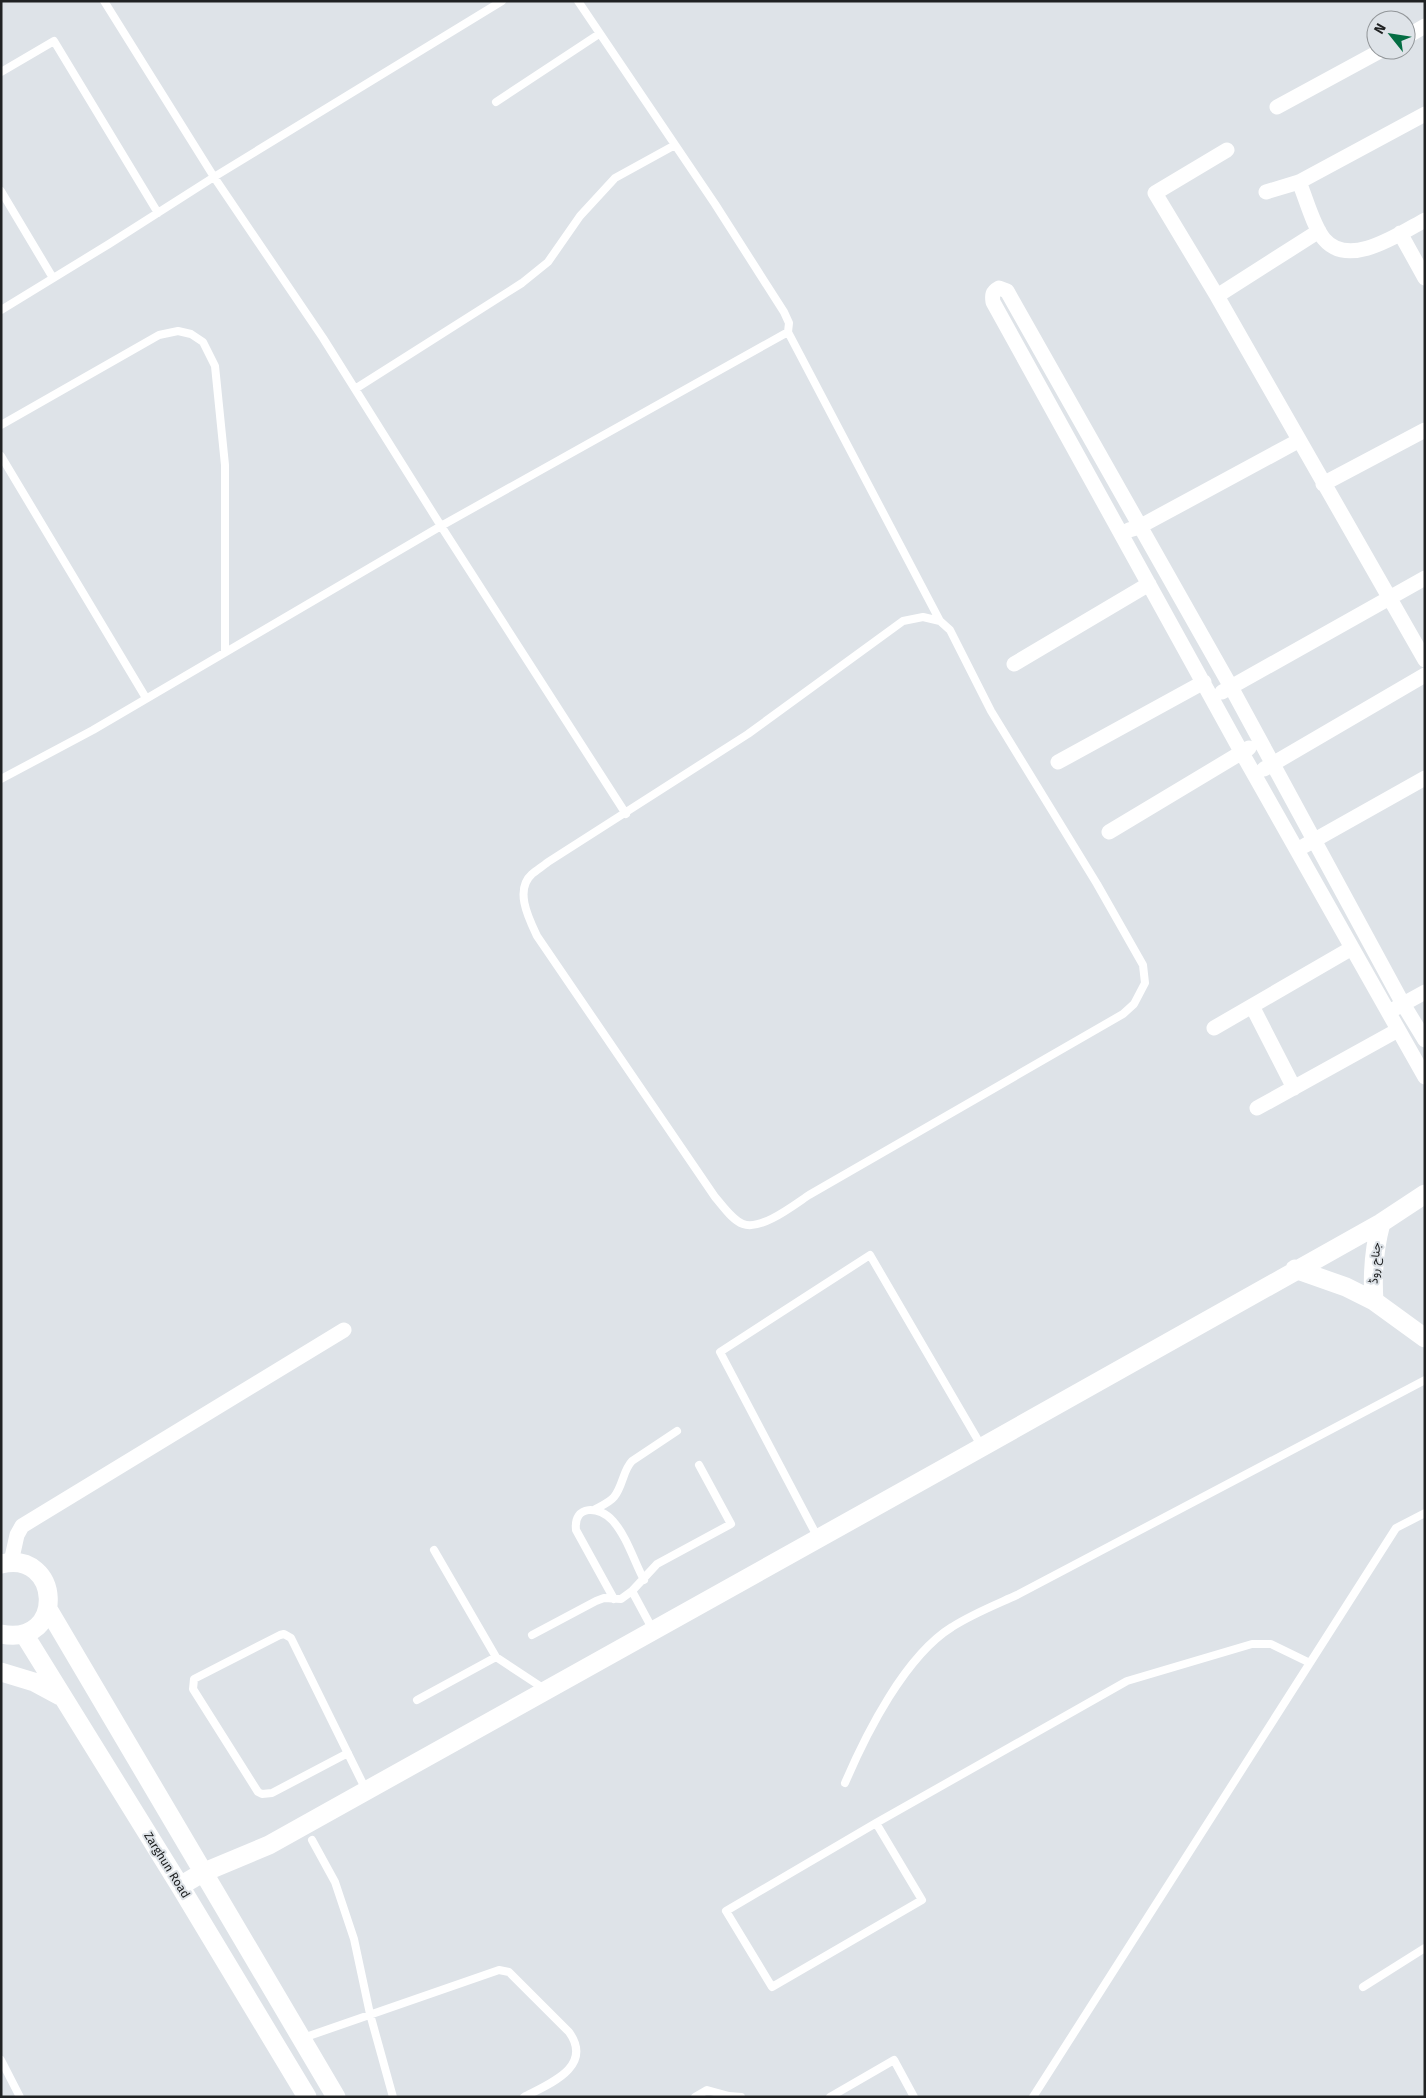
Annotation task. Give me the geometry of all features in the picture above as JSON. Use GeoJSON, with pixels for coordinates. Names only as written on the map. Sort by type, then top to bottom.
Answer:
{"type":"FeatureCollection","features":[{"type":"Feature","properties":{"kind":"street"},"geometry":{"type":"LineString","coordinates":[[1277,107],[1366,59]]}},
{"type":"Feature","properties":{"kind":"street"},"geometry":{"type":"LineString","coordinates":[[1266,192],[1300,182],[1425,114]]}},
{"type":"Feature","properties":{"kind":"street"},"geometry":{"type":"LineString","coordinates":[[1227,150],[1155,193],[1217,296],[1298,442],[1425,660]]}},
{"type":"Feature","properties":{"kind":"street"},"geometry":{"type":"LineString","coordinates":[[1300,182],[1324,240],[1346,252],[1358,252],[1400,234],[1425,220]]}},
{"type":"Feature","properties":{"kind":"street"},"geometry":{"type":"LineString","coordinates":[[1217,296],[1319,231]]}},
{"type":"Feature","properties":{"kind":"street"},"geometry":{"type":"LineString","coordinates":[[1400,234],[1425,278]]}},
{"type":"Feature","properties":{"kind":"street"},"geometry":{"type":"LineString","coordinates":[[1425,1040],[1403,1004],[1231,687],[1007,291],[999,288],[995,290],[992,295],[993,302],[1242,753],[1425,1077]]}},
{"type":"Feature","properties":{"kind":"street"},"geometry":{"type":"LineString","coordinates":[[1323,484],[1425,430]]}},
{"type":"Feature","properties":{"kind":"street"},"geometry":{"type":"LineString","coordinates":[[1121,532],[1139,527],[1298,442]]}},
{"type":"Feature","properties":{"kind":"street"},"geometry":{"type":"LineString","coordinates":[[1212,698],[1425,578]]}},
{"type":"Feature","properties":{"kind":"street"},"geometry":{"type":"LineString","coordinates":[[1014,664],[1149,584]]}},
{"type":"Feature","properties":{"kind":"street"},"geometry":{"type":"LineString","coordinates":[[1254,774],[1425,675]]}},
{"type":"Feature","properties":{"kind":"street"},"geometry":{"type":"LineString","coordinates":[[1058,762],[1204,682]]}},
{"type":"Feature","properties":{"kind":"street"},"geometry":{"type":"LineString","coordinates":[[1109,832],[1260,742]]}},
{"type":"Feature","properties":{"kind":"street"},"geometry":{"type":"LineString","coordinates":[[1297,850],[1425,778]]}},
{"type":"Feature","properties":{"kind":"street"},"geometry":{"type":"LineString","coordinates":[[1214,1028],[1352,948]]}},
{"type":"Feature","properties":{"kind":"street"},"geometry":{"type":"LineString","coordinates":[[1389,1014],[1425,992]]}},
{"type":"Feature","properties":{"kind":"street"},"geometry":{"type":"LineString","coordinates":[[1252,1006],[1294,1088]]}},
{"type":"Feature","properties":{"kind":"street"},"geometry":{"type":"LineString","coordinates":[[1257,1108],[1398,1030]]}},
{"type":"Feature","properties":{"kind":"street"},"geometry":{"type":"LineString","coordinates":[[180,1886],[202,1873],[269,1845],[982,1447],[1295,1269],[1381,1223],[1425,1194]]}},
{"type":"Feature","properties":{"kind":"street","name":"جناح روڈ"},"geometry":{"type":"LineString","coordinates":[[1381,1223],[1374,1250],[1372,1277],[1374,1301],[1425,1338]]}},
{"type":"Feature","properties":{"kind":"street"},"geometry":{"type":"LineString","coordinates":[[1295,1269],[1346,1286],[1374,1301]]}},
{"type":"Feature","properties":{"kind":"street"},"geometry":{"type":"LineString","coordinates":[[1,1634],[12,1636],[24,1634],[34,1629],[43,1620],[48,1609],[49,1597],[47,1586],[40,1575],[22,1564],[6,1563],[16,1535],[22,1526],[344,1330]]}},
{"type":"Feature","properties":{"kind":"street"},"geometry":{"type":"LineString","coordinates":[[48,1609],[202,1873],[336,2097]]}},
{"type":"Feature","properties":{"kind":"street","name":"Zarghun Road"},"geometry":{"type":"LineString","coordinates":[[24,1634],[180,1886],[307,2097]]}},
{"type":"Feature","properties":{"kind":"street"},"geometry":{"type":"LineString","coordinates":[[1,1672],[34,1682],[61,1696]]}},
{"type":"Feature","properties":{"kind":"lane"},"geometry":{"type":"LineString","coordinates":[[104,1],[214,177],[323,338],[440,526],[626,814]]}},
{"type":"Feature","properties":{"kind":"lane"},"geometry":{"type":"LineString","coordinates":[[1,310],[502,1]]}},
{"type":"Feature","properties":{"kind":"lane"},"geometry":{"type":"LineString","coordinates":[[578,1],[784,312],[789,323],[788,332],[940,621],[950,630],[991,711],[1097,884],[1143,965],[1145,982],[1134,1004],[1123,1014],[825,1185],[772,1219],[753,1226],[743,1224],[736,1220],[715,1197],[536,936],[525,911],[525,887],[532,874],[748,734],[903,621],[923,617],[940,621]]}},
{"type":"Feature","properties":{"kind":"lane"},"geometry":{"type":"LineString","coordinates":[[496,102],[600,34]]}},
{"type":"Feature","properties":{"kind":"lane"},"geometry":{"type":"LineString","coordinates":[[1,72],[54,41],[158,213]]}},
{"type":"Feature","properties":{"kind":"lane"},"geometry":{"type":"LineString","coordinates":[[355,389],[522,283],[548,262],[580,216],[615,178],[675,145]]}},
{"type":"Feature","properties":{"kind":"lane"},"geometry":{"type":"LineString","coordinates":[[1,192],[53,278]]}},
{"type":"Feature","properties":{"kind":"lane"},"geometry":{"type":"LineString","coordinates":[[1,425],[159,335],[178,331],[191,334],[203,342],[215,366],[225,465],[226,652]]}},
{"type":"Feature","properties":{"kind":"lane"},"geometry":{"type":"LineString","coordinates":[[1,779],[93,730],[440,526],[788,332]]}},
{"type":"Feature","properties":{"kind":"lane"},"geometry":{"type":"LineString","coordinates":[[1,456],[146,698]]}},
{"type":"Feature","properties":{"kind":"lane"},"geometry":{"type":"LineString","coordinates":[[818,1539],[720,1352],[870,1255],[982,1447]]}},
{"type":"Feature","properties":{"kind":"lane"},"geometry":{"type":"LineString","coordinates":[[845,1783],[862,1743],[894,1691],[924,1650],[951,1627],[1017,1595],[1425,1380]]}},
{"type":"Feature","properties":{"kind":"lane"},"geometry":{"type":"LineString","coordinates":[[594,1510],[614,1498],[628,1465],[632,1461],[677,1431]]}},
{"type":"Feature","properties":{"kind":"lane"},"geometry":{"type":"LineString","coordinates":[[532,1635],[596,1601],[604,1598],[621,1599],[644,1580],[657,1564],[731,1524],[699,1464]]}},
{"type":"Feature","properties":{"kind":"lane"},"geometry":{"type":"LineString","coordinates":[[614,1599],[576,1530],[575,1523],[579,1515],[587,1510],[604,1512],[617,1526],[644,1580]]}},
{"type":"Feature","properties":{"kind":"lane"},"geometry":{"type":"LineString","coordinates":[[1033,2097],[1396,1528],[1425,1512]]}},
{"type":"Feature","properties":{"kind":"lane"},"geometry":{"type":"LineString","coordinates":[[434,1550],[496,1657],[546,1690]]}},
{"type":"Feature","properties":{"kind":"lane"},"geometry":{"type":"LineString","coordinates":[[632,1591],[653,1630]]}},
{"type":"Feature","properties":{"kind":"lane"},"geometry":{"type":"LineString","coordinates":[[348,1753],[272,1793],[262,1794],[258,1792],[193,1690],[194,1680],[284,1634],[291,1638],[348,1753],[366,1790]]}},
{"type":"Feature","properties":{"kind":"lane"},"geometry":{"type":"LineString","coordinates":[[876,1823],[922,1900],[772,1986],[726,1912],[876,1823],[1127,1681],[1252,1644],[1271,1644],[1310,1663]]}},
{"type":"Feature","properties":{"kind":"lane"},"geometry":{"type":"LineString","coordinates":[[417,1700],[496,1657]]}},
{"type":"Feature","properties":{"kind":"lane"},"geometry":{"type":"LineString","coordinates":[[312,1840],[335,1882],[354,1940],[370,2014],[393,2097]]}},
{"type":"Feature","properties":{"kind":"lane"},"geometry":{"type":"LineString","coordinates":[[1363,1987],[1425,1948]]}},
{"type":"Feature","properties":{"kind":"lane"},"geometry":{"type":"LineString","coordinates":[[301,2039],[499,1970],[509,1972],[569,2032],[576,2042],[576,2055],[570,2069],[562,2077],[524,2097]]}},
{"type":"Feature","properties":{"kind":"lane"},"geometry":{"type":"LineString","coordinates":[[1,2060],[20,2097]]}},
{"type":"Feature","properties":{"kind":"lane"},"geometry":{"type":"LineString","coordinates":[[830,2097],[894,2060],[914,2097]]}},
{"type":"Feature","properties":{"kind":"lane"},"geometry":{"type":"LineString","coordinates":[[695,2097],[708,2090],[729,2096],[741,2097]]}}]}
